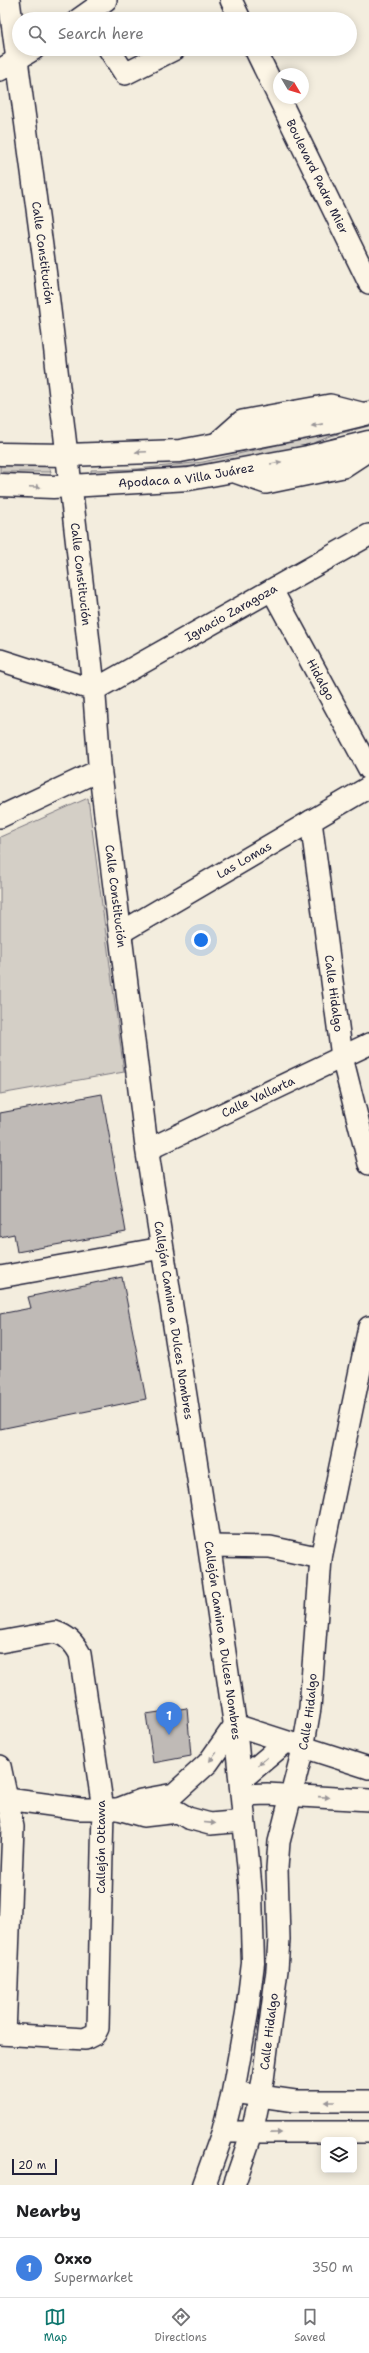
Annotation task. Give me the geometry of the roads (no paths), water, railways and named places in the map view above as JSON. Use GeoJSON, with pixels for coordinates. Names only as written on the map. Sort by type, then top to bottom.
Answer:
{"type":"FeatureCollection","features":[{"type":"Feature","properties":{"kind":"main road","name":"Apodaca a Villa Juárez"},"geometry":{"type":"LineString","coordinates":[[0,454],[66,455],[180,451],[328,423],[367,414]]}},
{"type":"Feature","properties":{"kind":"main road","name":"Apodaca a Villa Juárez"},"geometry":{"type":"LineString","coordinates":[[0,485],[71,486],[189,479],[308,457],[369,442]]}},
{"type":"Feature","properties":{"kind":"main road","name":"Calle Constitución"},"geometry":{"type":"LineString","coordinates":[[66,455],[71,486],[94,690],[100,770],[147,1150]]}},
{"type":"Feature","properties":{"kind":"main road","name":"Callejón Camino a Dulces Nombres"},"geometry":{"type":"LineString","coordinates":[[147,1150],[209,1546],[235,1725],[251,1893],[253,1963],[247,2013],[233,2092],[223,2132],[204,2185]]}},
{"type":"Feature","properties":{"kind":"street","name":"Calle Constitución"},"geometry":{"type":"LineString","coordinates":[[9,0],[12,22]]}},
{"type":"Feature","properties":{"kind":"street"},"geometry":{"type":"LineString","coordinates":[[91,12],[106,0]]}},
{"type":"Feature","properties":{"kind":"street"},"geometry":{"type":"LineString","coordinates":[[113,56],[125,74],[161,56]]}},
{"type":"Feature","properties":{"kind":"street","name":"Boulevard Padre Mier"},"geometry":{"type":"LineString","coordinates":[[258,56],[369,283]]}},
{"type":"Feature","properties":{"kind":"street","name":"Calle Constitución"},"geometry":{"type":"LineString","coordinates":[[17,60],[66,455]]}},
{"type":"Feature","properties":{"kind":"street"},"geometry":{"type":"LineString","coordinates":[[232,471],[266,483],[343,467],[369,450]]}},
{"type":"Feature","properties":{"kind":"street","name":"Ignacio Zaragoza"},"geometry":{"type":"LineString","coordinates":[[94,690],[369,535]]}},
{"type":"Feature","properties":{"kind":"street","name":"Hidalgo"},"geometry":{"type":"LineString","coordinates":[[272,590],[369,769]]}},
{"type":"Feature","properties":{"kind":"street"},"geometry":{"type":"LineString","coordinates":[[0,660],[94,690]]}},
{"type":"Feature","properties":{"kind":"street"},"geometry":{"type":"LineString","coordinates":[[0,818],[100,770]]}},
{"type":"Feature","properties":{"kind":"street","name":"Las Lomas"},"geometry":{"type":"LineString","coordinates":[[120,933],[369,786]]}},
{"type":"Feature","properties":{"kind":"street","name":"Calle Hidalgo"},"geometry":{"type":"LineString","coordinates":[[311,821],[342,1057],[369,1164]]}},
{"type":"Feature","properties":{"kind":"street","name":"Calle Vallarta"},"geometry":{"type":"LineString","coordinates":[[147,1150],[369,1044]]}},
{"type":"Feature","properties":{"kind":"street"},"geometry":{"type":"LineString","coordinates":[[0,1277],[162,1248]]}},
{"type":"Feature","properties":{"kind":"street","name":"Calle Hidalgo"},"geometry":{"type":"LineString","coordinates":[[234,2185],[252,2133],[260,2097],[277,1970],[279,1939],[278,1854],[291,1795],[295,1745],[310,1708],[321,1558],[369,1328]]}},
{"type":"Feature","properties":{"kind":"street"},"geometry":{"type":"LineString","coordinates":[[209,1546],[270,1547],[321,1558]]}},
{"type":"Feature","properties":{"kind":"street","name":"Callejón Ottawa"},"geometry":{"type":"LineString","coordinates":[[0,1642],[56,1632],[64,1635],[76,1646],[80,1654],[110,1809],[98,2028],[90,2037],[85,2039],[3,2034]]}},
{"type":"Feature","properties":{"kind":"street"},"geometry":{"type":"LineString","coordinates":[[3,1798],[80,1809],[110,1809],[143,1816],[176,1803],[208,1763],[235,1725],[253,1729],[295,1745],[369,1769],[369,1802],[291,1795],[242,1788]]}},
{"type":"Feature","properties":{"kind":"street"},"geometry":{"type":"LineString","coordinates":[[242,1788],[295,1745]]}},
{"type":"Feature","properties":{"kind":"street"},"geometry":{"type":"LineString","coordinates":[[0,1766],[3,1798],[13,1827],[3,2034]]}},
{"type":"Feature","properties":{"kind":"street"},"geometry":{"type":"LineString","coordinates":[[176,1803],[188,1818],[210,1824],[227,1823],[244,1818]]}},
{"type":"Feature","properties":{"kind":"street"},"geometry":{"type":"LineString","coordinates":[[233,2092],[260,2097],[321,2102],[369,2101]]}},
{"type":"Feature","properties":{"kind":"street"},"geometry":{"type":"LineString","coordinates":[[223,2132],[369,2132]]}},
{"type":"Feature","properties":{"kind":"place","name":"Oxxo"},"geometry":{"type":"Point","coordinates":[169,1735]}}]}
